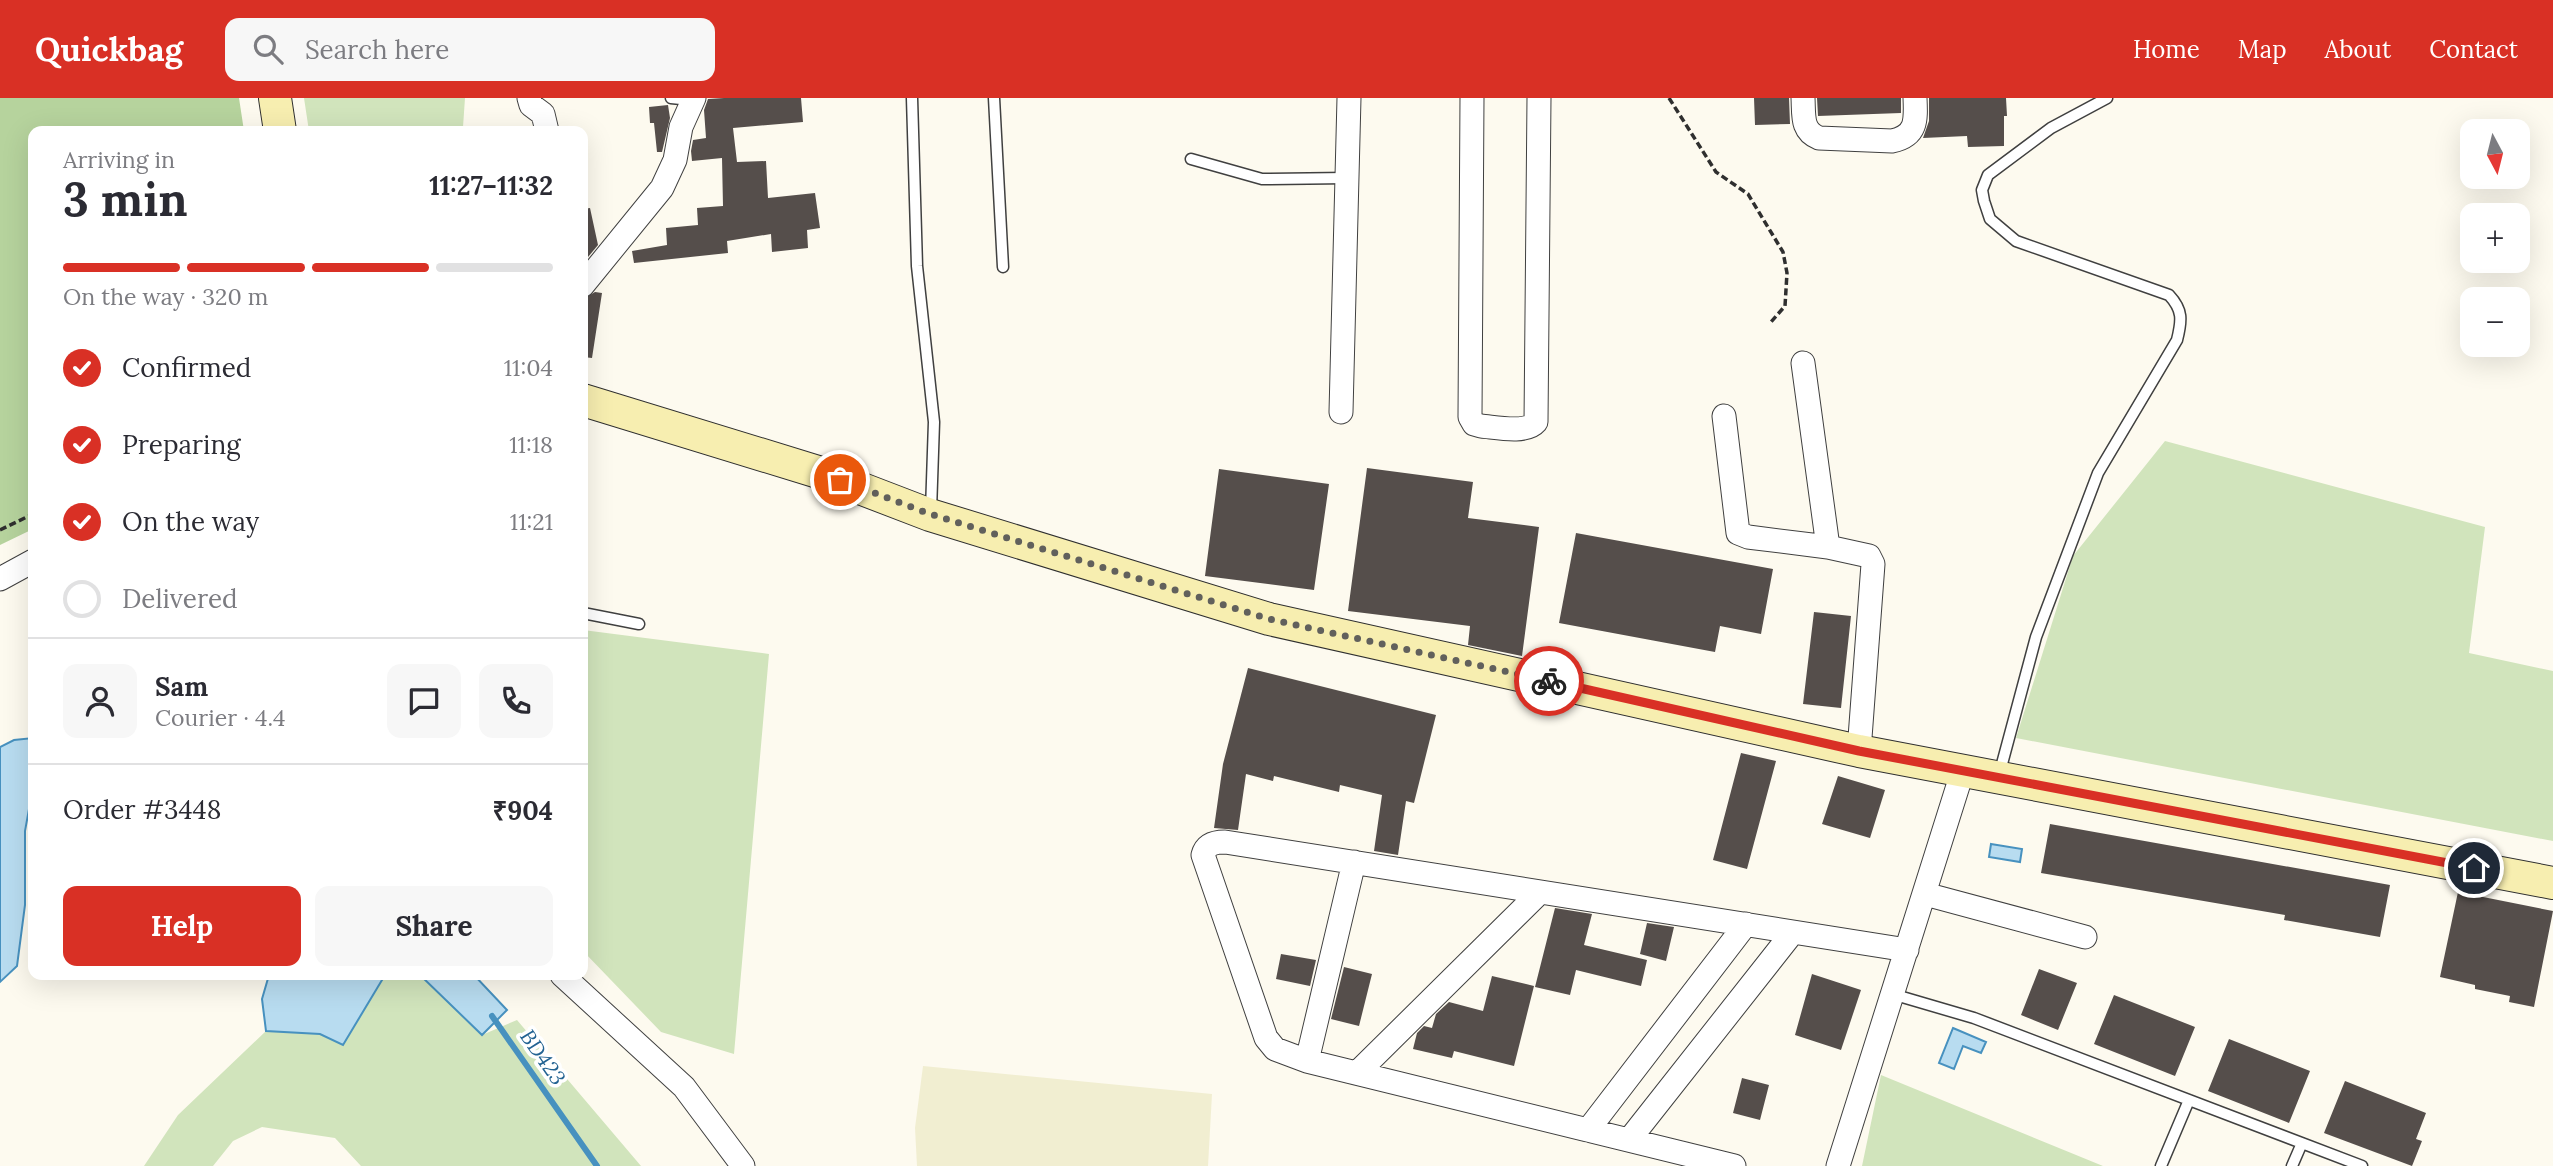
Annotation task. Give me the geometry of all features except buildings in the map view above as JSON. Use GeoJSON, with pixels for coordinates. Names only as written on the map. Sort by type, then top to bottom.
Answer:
{"type":"FeatureCollection","features":[{"type":"Feature","properties":{"kind":"street"},"geometry":{"type":"LineString","coordinates":[[275,98],[279,126]]}},
{"type":"Feature","properties":{"kind":"street"},"geometry":{"type":"LineString","coordinates":[[529,98],[531,105],[544,114],[546,126]]}},
{"type":"Feature","properties":{"kind":"street"},"geometry":{"type":"LineString","coordinates":[[1341,412],[1349,98]]}},
{"type":"Feature","properties":{"kind":"street"},"geometry":{"type":"LineString","coordinates":[[1472,98],[1470,417],[1474,424],[1480,426],[1526,428],[1536,422],[1539,98]]}},
{"type":"Feature","properties":{"kind":"street"},"geometry":{"type":"LineString","coordinates":[[1803,98],[1804,121],[1812,135],[1819,138],[1892,141],[1900,140],[1914,129],[1915,98]]}},
{"type":"Feature","properties":{"kind":"street"},"geometry":{"type":"LineString","coordinates":[[588,279],[662,188],[675,160],[685,99]]}},
{"type":"Feature","properties":{"kind":"street"},"geometry":{"type":"LineString","coordinates":[[1803,363],[1828,547]]}},
{"type":"Feature","properties":{"kind":"street"},"geometry":{"type":"LineString","coordinates":[[588,402],[818,472],[930,514],[1269,619],[1859,751],[2553,883]]}},
{"type":"Feature","properties":{"kind":"street"},"geometry":{"type":"LineString","coordinates":[[1724,416],[1738,533],[1869,556],[1873,564],[1859,751]]}},
{"type":"Feature","properties":{"kind":"street"},"geometry":{"type":"LineString","coordinates":[[0,579],[28,564]]}},
{"type":"Feature","properties":{"kind":"street"},"geometry":{"type":"LineString","coordinates":[[1838,1166],[1963,770]]}},
{"type":"Feature","properties":{"kind":"street"},"geometry":{"type":"LineString","coordinates":[[1734,1166],[1357,1073],[1275,1049],[1266,1038],[1203,855],[1208,845],[1225,842],[1907,950]]}},
{"type":"Feature","properties":{"kind":"street"},"geometry":{"type":"LineString","coordinates":[[1307,1060],[1354,862]]}},
{"type":"Feature","properties":{"kind":"street"},"geometry":{"type":"LineString","coordinates":[[1357,1073],[1540,892]]}},
{"type":"Feature","properties":{"kind":"street"},"geometry":{"type":"LineString","coordinates":[[1925,894],[2085,937]]}},
{"type":"Feature","properties":{"kind":"street"},"geometry":{"type":"LineString","coordinates":[[1588,1130],[1746,924]]}},
{"type":"Feature","properties":{"kind":"street"},"geometry":{"type":"LineString","coordinates":[[1629,1140],[1793,932]]}},
{"type":"Feature","properties":{"kind":"street"},"geometry":{"type":"LineString","coordinates":[[567,980],[684,1087],[743,1166]]}},
{"type":"Feature","properties":{"kind":"lane"},"geometry":{"type":"LineString","coordinates":[[912,98],[917,266],[934,422],[930,514]]}},
{"type":"Feature","properties":{"kind":"lane"},"geometry":{"type":"LineString","coordinates":[[994,98],[1003,267]]}},
{"type":"Feature","properties":{"kind":"lane"},"geometry":{"type":"LineString","coordinates":[[1999,777],[2036,637],[2098,473],[2177,340],[2181,322],[2178,304],[2169,295],[2016,240],[1990,219],[1982,190],[1988,175],[2051,128],[2107,98]]}},
{"type":"Feature","properties":{"kind":"lane"},"geometry":{"type":"LineString","coordinates":[[1191,159],[1262,179],[1347,178]]}},
{"type":"Feature","properties":{"kind":"lane"},"geometry":{"type":"LineString","coordinates":[[588,614],[639,624]]}},
{"type":"Feature","properties":{"kind":"lane"},"geometry":{"type":"LineString","coordinates":[[1892,994],[1974,1018],[2362,1166]]}},
{"type":"Feature","properties":{"kind":"lane"},"geometry":{"type":"LineString","coordinates":[[2161,1166],[2189,1100]]}},
{"type":"Feature","properties":{"kind":"lane"},"geometry":{"type":"LineString","coordinates":[[2291,1166],[2302,1143]]}},
{"type":"Feature","properties":{"kind":"path"},"geometry":{"type":"LineString","coordinates":[[1669,98],[1716,173],[1748,194],[1783,252],[1787,273],[1785,306],[1771,322]]}},
{"type":"Feature","properties":{"kind":"path"},"geometry":{"type":"LineString","coordinates":[[0,530],[28,516]]}},
{"type":"Feature","properties":{"kind":"shaded area"},"geometry":{"type":"Polygon","coordinates":[[[923,1066],[1212,1094],[1208,1166],[917,1166],[915,1128],[923,1066]]]}},
{"type":"Feature","properties":{"kind":"green space"},"geometry":{"type":"Polygon","coordinates":[[[0,98],[239,98],[243,126],[28,126],[28,531],[0,545],[0,98]]]}},
{"type":"Feature","properties":{"kind":"green space"},"geometry":{"type":"Polygon","coordinates":[[[304,98],[465,98],[463,126],[308,126],[304,98]]]}},
{"type":"Feature","properties":{"kind":"green space"},"geometry":{"type":"Polygon","coordinates":[[[2165,441],[2485,527],[2469,653],[2553,671],[2553,841],[2016,738],[2073,556],[2165,441]]]}},
{"type":"Feature","properties":{"kind":"green space"},"geometry":{"type":"Polygon","coordinates":[[[588,631],[769,654],[734,1054],[661,1032],[588,956],[588,631]]]}},
{"type":"Feature","properties":{"kind":"green space"},"geometry":{"type":"Polygon","coordinates":[[[382,980],[425,980],[482,1035],[517,1020],[641,1166],[361,1166],[335,1138],[262,1127],[233,1141],[213,1166],[144,1166],[178,1115],[266,1031],[320,1034],[343,1045],[382,980]]]}},
{"type":"Feature","properties":{"kind":"green space"},"geometry":{"type":"Polygon","coordinates":[[[1881,1075],[2103,1166],[1862,1166],[1881,1075]]]}},
{"type":"Feature","properties":{"kind":"water"},"geometry":{"type":"Polygon","coordinates":[[[28,739],[25,905],[17,966],[0,982],[0,747],[14,740],[28,739]]]}},
{"type":"Feature","properties":{"kind":"water"},"geometry":{"type":"Polygon","coordinates":[[[1991,844],[2022,849],[2020,862],[1989,857],[1991,844]]]}},
{"type":"Feature","properties":{"kind":"water"},"geometry":{"type":"Polygon","coordinates":[[[268,980],[382,980],[343,1045],[320,1034],[266,1031],[262,999],[268,980]]]}},
{"type":"Feature","properties":{"kind":"water"},"geometry":{"type":"Polygon","coordinates":[[[425,980],[479,980],[507,1010],[482,1035],[425,980]]]}},
{"type":"Feature","properties":{"kind":"water"},"geometry":{"type":"Polygon","coordinates":[[[1953,1028],[1986,1042],[1981,1053],[1963,1046],[1954,1069],[1939,1063],[1953,1028]]]}},
{"type":"Feature","properties":{"kind":"waterway","name":"BD423"},"geometry":{"type":"LineString","coordinates":[[492,1016],[597,1166]]}},
{"type":"Feature","properties":{"kind":"way so far"},"geometry":{"type":"LineString","coordinates":[[840,480],[930,514],[1081,563],[1269,619],[1549,681]]}},
{"type":"Feature","properties":{"kind":"route"},"geometry":{"type":"LineString","coordinates":[[1549,681],[1859,751],[2474,868]]}}]}
